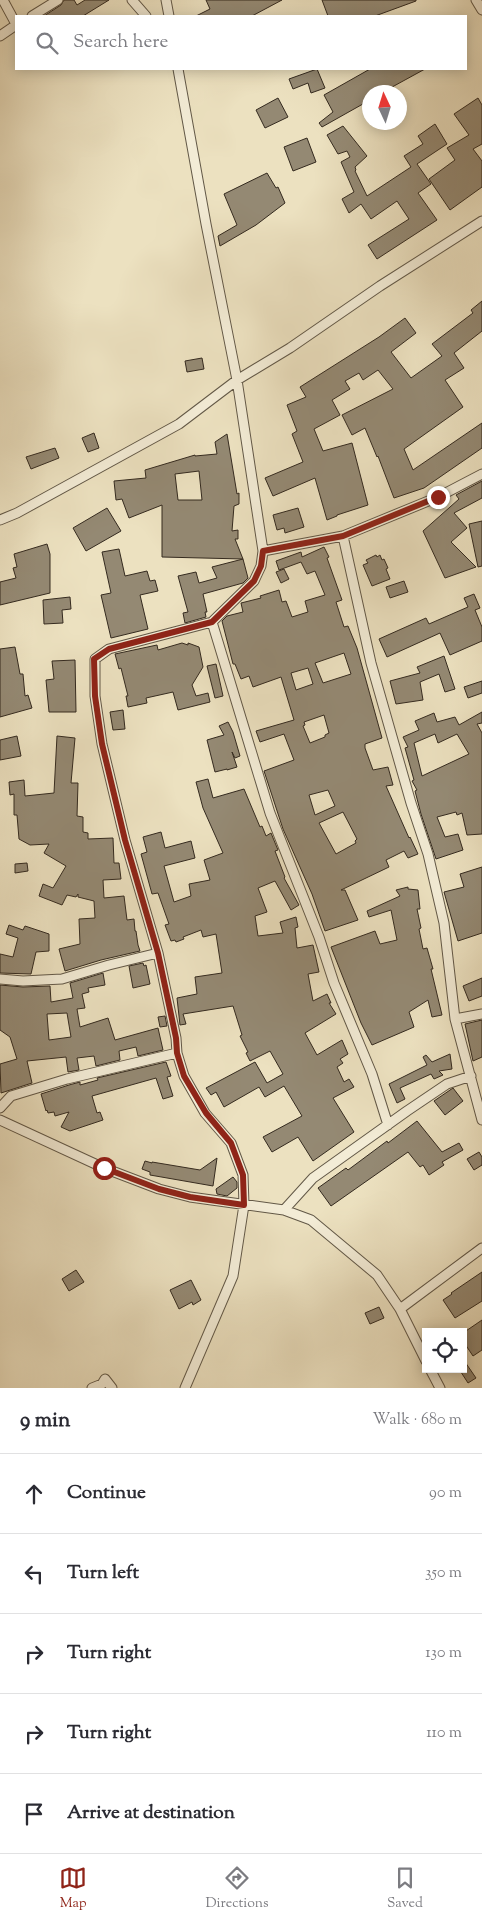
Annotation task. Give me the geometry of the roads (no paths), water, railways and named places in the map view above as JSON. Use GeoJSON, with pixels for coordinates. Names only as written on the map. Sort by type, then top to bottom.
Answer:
{"type":"FeatureCollection","features":[{"type":"Feature","properties":{"kind":"street"},"geometry":{"type":"LineString","coordinates":[[3,0],[15,22]]}},
{"type":"Feature","properties":{"kind":"street"},"geometry":{"type":"LineString","coordinates":[[34,15],[58,0]]}},
{"type":"Feature","properties":{"kind":"street"},"geometry":{"type":"LineString","coordinates":[[132,0],[145,15]]}},
{"type":"Feature","properties":{"kind":"street"},"geometry":{"type":"LineString","coordinates":[[166,0],[169,15]]}},
{"type":"Feature","properties":{"kind":"street"},"geometry":{"type":"LineString","coordinates":[[476,0],[482,10]]}},
{"type":"Feature","properties":{"kind":"street"},"geometry":{"type":"LineString","coordinates":[[0,36],[15,25]]}},
{"type":"Feature","properties":{"kind":"street"},"geometry":{"type":"LineString","coordinates":[[178,70],[237,380],[263,551],[261,566],[254,581],[212,622],[109,649],[94,659],[95,696],[102,744],[125,840],[158,953],[176,1038],[177,1053],[184,1076],[206,1113],[231,1143],[243,1175],[244,1205],[234,1276],[185,1388]]}},
{"type":"Feature","properties":{"kind":"street"},"geometry":{"type":"LineString","coordinates":[[0,520],[17,514],[179,424],[237,380],[290,348],[380,286],[482,221]]}},
{"type":"Feature","properties":{"kind":"street"},"geometry":{"type":"LineString","coordinates":[[263,551],[343,536],[438,497],[482,474]]}},
{"type":"Feature","properties":{"kind":"street"},"geometry":{"type":"LineString","coordinates":[[343,536],[371,662],[432,871],[444,923],[455,1019],[471,1076],[478,1091],[482,1120]]}},
{"type":"Feature","properties":{"kind":"street"},"geometry":{"type":"LineString","coordinates":[[212,622],[270,813],[319,937],[334,983],[372,1074],[388,1125]]}},
{"type":"Feature","properties":{"kind":"street"},"geometry":{"type":"LineString","coordinates":[[0,979],[22,981],[62,979],[109,964],[158,953]]}},
{"type":"Feature","properties":{"kind":"street"},"geometry":{"type":"LineString","coordinates":[[455,1019],[482,1014]]}},
{"type":"Feature","properties":{"kind":"street"},"geometry":{"type":"LineString","coordinates":[[0,1108],[12,1096],[67,1079],[177,1053]]}},
{"type":"Feature","properties":{"kind":"street"},"geometry":{"type":"LineString","coordinates":[[284,1210],[313,1178],[447,1084],[471,1076]]}},
{"type":"Feature","properties":{"kind":"street"},"geometry":{"type":"LineString","coordinates":[[0,1120],[104,1168],[159,1189],[190,1197],[284,1210],[311,1220],[377,1275],[400,1308],[422,1353]]}},
{"type":"Feature","properties":{"kind":"street"},"geometry":{"type":"LineString","coordinates":[[400,1308],[482,1248]]}},
{"type":"Feature","properties":{"kind":"street"},"geometry":{"type":"LineString","coordinates":[[432,1373],[440,1388]]}},
{"type":"Feature","properties":{"kind":"street"},"geometry":{"type":"LineString","coordinates":[[92,1388],[102,1384],[105,1379],[112,1388]]}}]}
